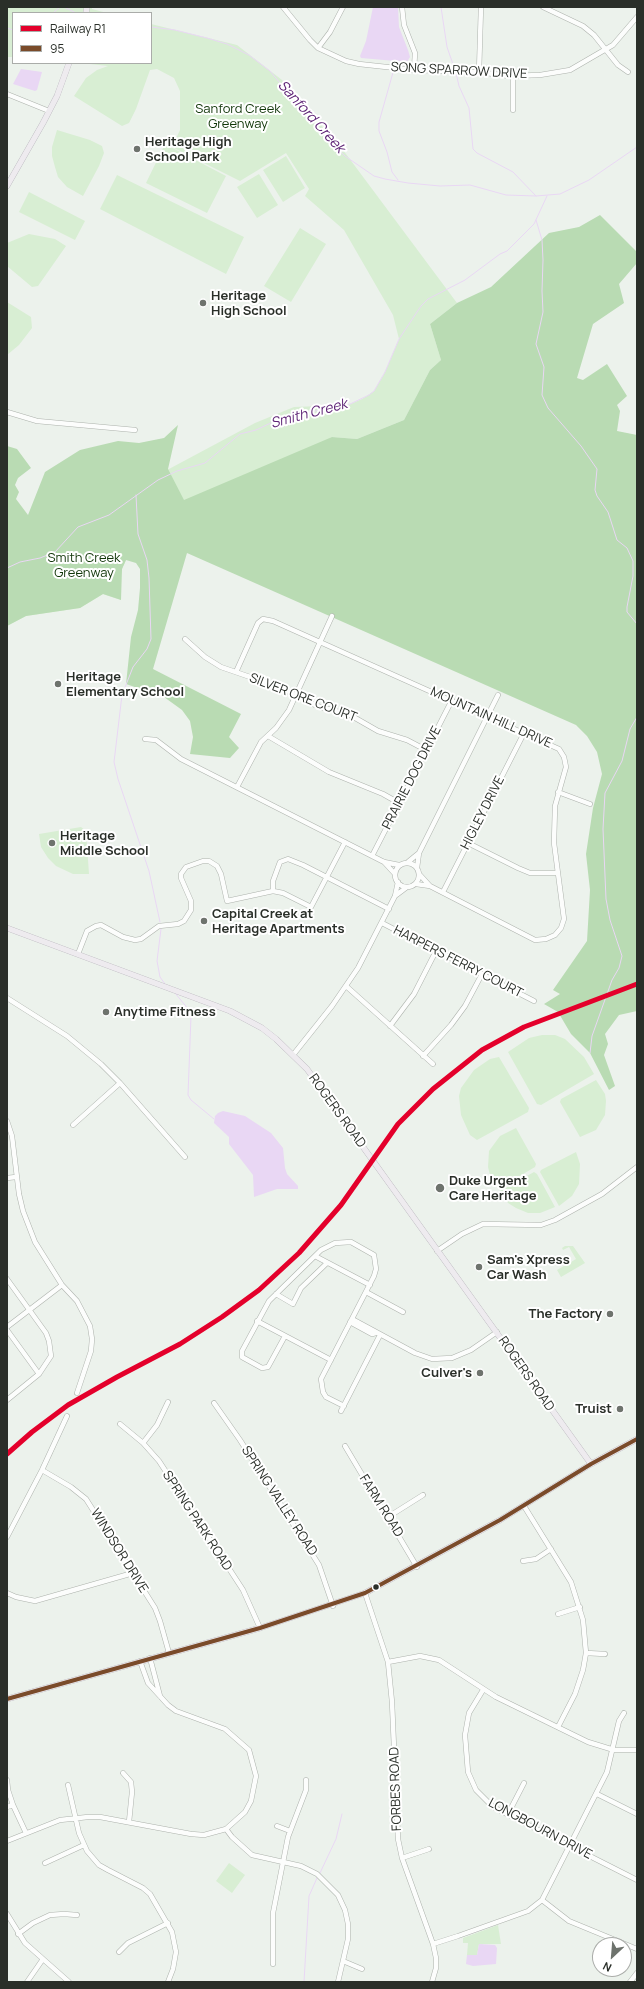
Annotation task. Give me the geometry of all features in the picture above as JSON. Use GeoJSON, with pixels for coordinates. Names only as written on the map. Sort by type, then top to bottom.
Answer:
{"type":"FeatureCollection","features":[{"type":"Feature","properties":{"kind":"main road"},"geometry":{"type":"LineString","coordinates":[[7,186],[49,111],[69,64]]}},
{"type":"Feature","properties":{"kind":"main road","name":"ROGERS ROAD"},"geometry":{"type":"LineString","coordinates":[[7,928],[230,1011],[262,1028],[276,1039],[307,1070],[591,1464]]}},
{"type":"Feature","properties":{"kind":"main road"},"geometry":{"type":"LineString","coordinates":[[7,1699],[260,1628],[333,1606],[365,1593],[417,1567],[524,1506],[591,1464],[637,1439]]}},
{"type":"Feature","properties":{"kind":"street","name":"SONG SPARROW DRIVE"},"geometry":{"type":"LineString","coordinates":[[283,7],[310,40],[318,48],[331,56],[359,64],[414,70],[479,72],[513,75],[540,75],[570,70],[607,50],[637,17]]}},
{"type":"Feature","properties":{"kind":"street"},"geometry":{"type":"LineString","coordinates":[[318,48],[330,32],[343,7]]}},
{"type":"Feature","properties":{"kind":"street"},"geometry":{"type":"LineString","coordinates":[[402,7],[404,25],[414,53],[414,70]]}},
{"type":"Feature","properties":{"kind":"street"},"geometry":{"type":"LineString","coordinates":[[479,72],[481,7]]}},
{"type":"Feature","properties":{"kind":"street"},"geometry":{"type":"LineString","coordinates":[[543,7],[583,26],[594,35],[618,65],[628,72]]}},
{"type":"Feature","properties":{"kind":"street"},"geometry":{"type":"LineString","coordinates":[[513,75],[513,110]]}},
{"type":"Feature","properties":{"kind":"street"},"geometry":{"type":"LineString","coordinates":[[7,94],[49,111]]}},
{"type":"Feature","properties":{"kind":"street"},"geometry":{"type":"LineString","coordinates":[[7,412],[37,421],[135,430]]}},
{"type":"Feature","properties":{"kind":"street"},"geometry":{"type":"LineString","coordinates":[[237,787],[261,742],[268,736],[289,710],[332,616]]}},
{"type":"Feature","properties":{"kind":"street","name":"MOUNTAIN HILL DRIVE"},"geometry":{"type":"LineString","coordinates":[[236,672],[258,623],[263,619],[290,627],[559,749],[564,757],[566,767],[555,806],[554,826],[564,919],[561,928],[555,935],[546,939],[535,940],[443,892],[430,886],[416,884]]}},
{"type":"Feature","properties":{"kind":"street","name":"SILVER ORE COURT"},"geometry":{"type":"LineString","coordinates":[[185,638],[206,657],[221,667],[263,681],[317,706],[350,715],[378,731],[407,740],[426,750]]}},
{"type":"Feature","properties":{"kind":"street"},"geometry":{"type":"LineString","coordinates":[[396,896],[407,887],[416,884],[420,875],[417,868],[419,852],[498,695]]}},
{"type":"Feature","properties":{"kind":"street","name":"PRAIRIE DOG DRIVE"},"geometry":{"type":"LineString","coordinates":[[372,856],[452,700]]}},
{"type":"Feature","properties":{"kind":"street","name":"HIGLEY DRIVE"},"geometry":{"type":"LineString","coordinates":[[443,892],[524,733]]}},
{"type":"Feature","properties":{"kind":"street"},"geometry":{"type":"LineString","coordinates":[[268,736],[328,772],[383,794],[399,803]]}},
{"type":"Feature","properties":{"kind":"street"},"geometry":{"type":"LineString","coordinates":[[145,739],[156,740],[182,759],[384,862],[400,865],[408,862],[419,852]]}},
{"type":"Feature","properties":{"kind":"street"},"geometry":{"type":"LineString","coordinates":[[558,792],[590,804]]}},
{"type":"Feature","properties":{"kind":"street"},"geometry":{"type":"LineString","coordinates":[[78,954],[87,931],[96,926],[102,925],[123,937],[135,940],[141,939],[159,926],[178,924],[184,921],[191,910],[191,900],[181,878],[181,874],[186,867],[203,861],[209,861],[217,866],[221,874],[227,900],[273,891],[282,893],[311,907],[345,842]]}},
{"type":"Feature","properties":{"kind":"street"},"geometry":{"type":"LineString","coordinates":[[468,843],[518,868],[530,872],[558,873]]}},
{"type":"Feature","properties":{"kind":"street"},"geometry":{"type":"LineString","coordinates":[[273,891],[273,881],[280,862],[288,859],[328,877],[389,909]]}},
{"type":"Feature","properties":{"kind":"street"},"geometry":{"type":"LineString","coordinates":[[293,1055],[346,986],[396,896],[398,882],[395,874],[384,862]]}},
{"type":"Feature","properties":{"kind":"street"},"geometry":{"type":"LineString","coordinates":[[408,862],[417,868]]}},
{"type":"Feature","properties":{"kind":"street"},"geometry":{"type":"LineString","coordinates":[[395,874],[400,865]]}},
{"type":"Feature","properties":{"kind":"street","name":"MOUNTAIN HILL DRIVE"},"geometry":{"type":"LineString","coordinates":[[420,875],[430,886]]}},
{"type":"Feature","properties":{"kind":"street"},"geometry":{"type":"LineString","coordinates":[[398,882],[407,887]]}},
{"type":"Feature","properties":{"kind":"street","name":"HARPERS FERRY COURT"},"geometry":{"type":"LineString","coordinates":[[382,923],[534,1001]]}},
{"type":"Feature","properties":{"kind":"street"},"geometry":{"type":"LineString","coordinates":[[390,1026],[414,994],[436,951]]}},
{"type":"Feature","properties":{"kind":"street"},"geometry":{"type":"LineString","coordinates":[[423,1056],[451,1025],[465,1006],[482,974]]}},
{"type":"Feature","properties":{"kind":"street"},"geometry":{"type":"LineString","coordinates":[[346,986],[433,1064]]}},
{"type":"Feature","properties":{"kind":"street"},"geometry":{"type":"LineString","coordinates":[[7,998],[66,1036],[101,1064],[120,1083],[185,1157]]}},
{"type":"Feature","properties":{"kind":"street"},"geometry":{"type":"LineString","coordinates":[[73,1125],[120,1083]]}},
{"type":"Feature","properties":{"kind":"street"},"geometry":{"type":"LineString","coordinates":[[7,1120],[12,1136],[16,1177],[23,1211],[35,1242],[62,1285],[77,1301],[90,1326],[92,1339],[86,1372],[77,1393]]}},
{"type":"Feature","properties":{"kind":"street"},"geometry":{"type":"LineString","coordinates":[[437,1251],[468,1230],[488,1223],[533,1226],[555,1220],[602,1194],[637,1167]]}},
{"type":"Feature","properties":{"kind":"street"},"geometry":{"type":"LineString","coordinates":[[7,1178],[16,1177]]}},
{"type":"Feature","properties":{"kind":"street"},"geometry":{"type":"LineString","coordinates":[[285,1336],[268,1367],[262,1368],[244,1359],[241,1354],[257,1321],[269,1301],[315,1256],[328,1246],[343,1242],[351,1242],[374,1255],[376,1269],[370,1285],[321,1379],[321,1388],[326,1396],[344,1406]]}},
{"type":"Feature","properties":{"kind":"street"},"geometry":{"type":"LineString","coordinates":[[315,1256],[370,1285]]}},
{"type":"Feature","properties":{"kind":"street"},"geometry":{"type":"LineString","coordinates":[[276,1294],[293,1304],[301,1288],[327,1263]]}},
{"type":"Feature","properties":{"kind":"street"},"geometry":{"type":"LineString","coordinates":[[7,1279],[29,1309],[49,1341],[50,1356],[39,1374],[7,1400]]}},
{"type":"Feature","properties":{"kind":"street"},"geometry":{"type":"LineString","coordinates":[[39,1374],[7,1329],[29,1309],[62,1285]]}},
{"type":"Feature","properties":{"kind":"street"},"geometry":{"type":"LineString","coordinates":[[366,1292],[403,1312]]}},
{"type":"Feature","properties":{"kind":"street"},"geometry":{"type":"LineString","coordinates":[[257,1321],[331,1360]]}},
{"type":"Feature","properties":{"kind":"street"},"geometry":{"type":"LineString","coordinates":[[351,1321],[372,1334],[378,1334],[415,1354],[432,1359],[452,1358],[471,1350],[497,1332]]}},
{"type":"Feature","properties":{"kind":"street"},"geometry":{"type":"LineString","coordinates":[[341,1411],[378,1334]]}},
{"type":"Feature","properties":{"kind":"street"},"geometry":{"type":"LineString","coordinates":[[143,1443],[157,1425],[168,1402]]}},
{"type":"Feature","properties":{"kind":"street","name":"SPRING VALLEY ROAD"},"geometry":{"type":"LineString","coordinates":[[214,1403],[244,1446],[319,1565],[333,1606]]}},
{"type":"Feature","properties":{"kind":"street"},"geometry":{"type":"LineString","coordinates":[[7,1537],[42,1470],[67,1416]]}},
{"type":"Feature","properties":{"kind":"street","name":"SPRING PARK ROAD"},"geometry":{"type":"LineString","coordinates":[[120,1424],[143,1443],[159,1461],[243,1590],[260,1628]]}},
{"type":"Feature","properties":{"kind":"street","name":"FARM ROAD"},"geometry":{"type":"LineString","coordinates":[[345,1446],[417,1567]]}},
{"type":"Feature","properties":{"kind":"street","name":"WINDSOR DRIVE"},"geometry":{"type":"LineString","coordinates":[[42,1470],[79,1492],[86,1499],[133,1573],[160,1621],[169,1653]]}},
{"type":"Feature","properties":{"kind":"street"},"geometry":{"type":"LineString","coordinates":[[388,1517],[423,1495]]}},
{"type":"Feature","properties":{"kind":"street"},"geometry":{"type":"LineString","coordinates":[[524,1506],[571,1582],[583,1620],[586,1653],[579,1682],[558,1727]]}},
{"type":"Feature","properties":{"kind":"street"},"geometry":{"type":"LineString","coordinates":[[523,1562],[536,1559],[551,1549]]}},
{"type":"Feature","properties":{"kind":"street"},"geometry":{"type":"LineString","coordinates":[[7,1593],[16,1597],[35,1601],[133,1573]]}},
{"type":"Feature","properties":{"kind":"street","name":"FORBES ROAD"},"geometry":{"type":"LineString","coordinates":[[365,1593],[388,1662],[392,1702],[398,1839],[402,1858],[433,1944],[436,1958],[436,1968],[432,1982]]}},
{"type":"Feature","properties":{"kind":"street"},"geometry":{"type":"LineString","coordinates":[[558,1614],[580,1607]]}},
{"type":"Feature","properties":{"kind":"street"},"geometry":{"type":"LineString","coordinates":[[586,1653],[605,1654]]}},
{"type":"Feature","properties":{"kind":"street"},"geometry":{"type":"LineString","coordinates":[[388,1662],[407,1657],[420,1656],[439,1660],[483,1690],[588,1742],[614,1750],[637,1750]]}},
{"type":"Feature","properties":{"kind":"street"},"geometry":{"type":"LineString","coordinates":[[150,1658],[160,1696]]}},
{"type":"Feature","properties":{"kind":"street"},"geometry":{"type":"LineString","coordinates":[[7,1841],[60,1820],[75,1817],[100,1817],[191,1834],[204,1835],[226,1829],[245,1812],[251,1801],[256,1776],[249,1750],[225,1729],[176,1711],[148,1683],[140,1661]]}},
{"type":"Feature","properties":{"kind":"street","name":"LONGBOURN DRIVE"},"geometry":{"type":"LineString","coordinates":[[483,1690],[469,1713],[465,1735],[468,1772],[476,1790],[485,1801],[508,1814],[637,1880]]}},
{"type":"Feature","properties":{"kind":"street"},"geometry":{"type":"LineString","coordinates":[[433,1944],[528,1911],[542,1900],[609,1768],[619,1721],[624,1713]]}},
{"type":"Feature","properties":{"kind":"street"},"geometry":{"type":"LineString","coordinates":[[123,1773],[130,1782],[132,1792],[129,1822]]}},
{"type":"Feature","properties":{"kind":"street"},"geometry":{"type":"LineString","coordinates":[[8,1780],[8,1790],[13,1805],[26,1833]]}},
{"type":"Feature","properties":{"kind":"street"},"geometry":{"type":"LineString","coordinates":[[273,1964],[273,1913],[290,1831],[306,1790],[306,1780]]}},
{"type":"Feature","properties":{"kind":"street"},"geometry":{"type":"LineString","coordinates":[[508,1814],[524,1783]]}},
{"type":"Feature","properties":{"kind":"street"},"geometry":{"type":"LineString","coordinates":[[68,1785],[75,1817],[84,1845],[91,1857],[99,1865],[143,1888],[150,1894],[168,1923],[172,1932],[176,1952],[173,1969],[168,1982]]}},
{"type":"Feature","properties":{"kind":"street"},"geometry":{"type":"LineString","coordinates":[[597,1794],[637,1814]]}},
{"type":"Feature","properties":{"kind":"street"},"geometry":{"type":"LineString","coordinates":[[7,1807],[13,1805]]}},
{"type":"Feature","properties":{"kind":"street"},"geometry":{"type":"LineString","coordinates":[[277,1826],[290,1831]]}},
{"type":"Feature","properties":{"kind":"street"},"geometry":{"type":"LineString","coordinates":[[226,1829],[232,1837],[252,1855],[301,1866],[317,1874],[338,1895],[345,1910],[348,1924],[348,1939],[338,1982]]}},
{"type":"Feature","properties":{"kind":"street"},"geometry":{"type":"LineString","coordinates":[[45,1863],[84,1845]]}},
{"type":"Feature","properties":{"kind":"street"},"geometry":{"type":"LineString","coordinates":[[402,1858],[429,1849]]}},
{"type":"Feature","properties":{"kind":"street"},"geometry":{"type":"LineString","coordinates":[[542,1900],[569,1921],[637,1949]]}},
{"type":"Feature","properties":{"kind":"street"},"geometry":{"type":"LineString","coordinates":[[7,1914],[18,1934],[25,1943],[70,1982]]}},
{"type":"Feature","properties":{"kind":"street"},"geometry":{"type":"LineString","coordinates":[[18,1934],[33,1923],[50,1915],[78,1915]]}},
{"type":"Feature","properties":{"kind":"street"},"geometry":{"type":"LineString","coordinates":[[120,1952],[128,1943],[168,1923]]}},
{"type":"Feature","properties":{"kind":"street"},"geometry":{"type":"LineString","coordinates":[[27,1982],[43,1959]]}},
{"type":"Feature","properties":{"kind":"street"},"geometry":{"type":"LineString","coordinates":[[343,1961],[362,1968]]}},
{"type":"Feature","properties":{"kind":"street"},"geometry":{"type":"LineString","coordinates":[[630,1982],[637,1973]]}},
{"type":"Feature","properties":{"kind":"green space"},"geometry":{"type":"Polygon","coordinates":[[[7,7],[92,7],[92,9],[103,12],[12,12],[12,57],[7,57],[7,7]]]}},
{"type":"Feature","properties":{"kind":"green space"},"geometry":{"type":"Polygon","coordinates":[[[152,24],[237,45],[282,80],[346,154],[457,303],[430,324],[441,360],[430,370],[404,420],[357,439],[332,437],[126,560],[122,569],[120,583],[121,600],[103,594],[80,608],[26,616],[7,626],[7,570],[154,477],[255,423],[294,407],[348,405],[362,399],[374,391],[385,372],[399,339],[393,315],[344,230],[305,196],[309,189],[286,153],[240,181],[172,147],[180,130],[180,91],[174,78],[157,69],[150,70],[136,109],[129,123],[122,126],[74,96],[86,78],[97,70],[108,66],[90,64],[152,64],[152,24]]]}},
{"type":"Feature","properties":{"kind":"green space"},"geometry":{"type":"Polygon","coordinates":[[[57,130],[90,140],[102,146],[104,153],[99,166],[83,196],[67,187],[58,177],[52,156],[52,147],[57,130]]]}},
{"type":"Feature","properties":{"kind":"green space"},"geometry":{"type":"Polygon","coordinates":[[[165,144],[226,176],[207,213],[146,183],[165,144]]]}},
{"type":"Feature","properties":{"kind":"green space"},"geometry":{"type":"Polygon","coordinates":[[[286,156],[305,188],[283,202],[263,170],[286,156]]]}},
{"type":"Feature","properties":{"kind":"green space"},"geometry":{"type":"Polygon","coordinates":[[[259,174],[278,205],[257,218],[237,187],[259,174]]]}},
{"type":"Feature","properties":{"kind":"green space"},"geometry":{"type":"Polygon","coordinates":[[[117,175],[244,237],[226,274],[100,209],[117,175]]]}},
{"type":"Feature","properties":{"kind":"green space"},"geometry":{"type":"Polygon","coordinates":[[[29,192],[85,221],[75,240],[19,212],[29,192]]]}},
{"type":"Feature","properties":{"kind":"green space","name":"Smith Creek Greenway"},"geometry":{"type":"Polygon","coordinates":[[[600,215],[637,252],[637,263],[619,284],[624,303],[593,324],[577,378],[583,380],[607,364],[627,396],[617,405],[620,411],[617,431],[637,435],[637,1011],[619,1015],[605,1034],[608,1044],[604,1055],[615,1086],[609,1090],[590,1053],[571,1034],[558,1012],[544,1004],[560,994],[553,990],[587,941],[590,890],[586,854],[593,808],[602,774],[597,752],[587,736],[576,725],[187,553],[153,669],[241,714],[229,737],[239,748],[230,758],[190,754],[193,737],[190,721],[182,710],[164,697],[126,684],[131,637],[138,610],[140,588],[140,569],[136,563],[126,560],[122,569],[121,600],[103,594],[80,608],[26,616],[7,626],[7,446],[17,449],[31,468],[18,478],[15,485],[19,492],[16,499],[28,515],[45,472],[80,450],[118,441],[139,443],[164,438],[178,425],[168,469],[184,500],[332,437],[357,439],[404,420],[430,370],[441,360],[430,324],[457,303],[491,287],[549,233],[579,227],[600,215]]]}},
{"type":"Feature","properties":{"kind":"green space"},"geometry":{"type":"Polygon","coordinates":[[[300,228],[326,244],[291,302],[264,286],[300,228]]]}},
{"type":"Feature","properties":{"kind":"green space"},"geometry":{"type":"Polygon","coordinates":[[[29,234],[55,239],[66,246],[38,286],[32,287],[7,266],[7,243],[29,234]]]}},
{"type":"Feature","properties":{"kind":"green space"},"geometry":{"type":"Polygon","coordinates":[[[7,302],[31,317],[32,328],[19,345],[7,355],[7,302]]]}},
{"type":"Feature","properties":{"kind":"green space"},"geometry":{"type":"Polygon","coordinates":[[[81,827],[86,831],[89,874],[73,874],[56,866],[48,858],[41,847],[39,834],[81,827]]]}},
{"type":"Feature","properties":{"kind":"green space"},"geometry":{"type":"Polygon","coordinates":[[[542,1035],[555,1035],[565,1039],[584,1057],[594,1074],[541,1105],[537,1104],[508,1052],[529,1038],[542,1035]]]}},
{"type":"Feature","properties":{"kind":"green space"},"geometry":{"type":"Polygon","coordinates":[[[499,1057],[529,1108],[528,1112],[477,1140],[470,1135],[461,1115],[459,1096],[461,1088],[474,1070],[490,1059],[499,1057]]]}},
{"type":"Feature","properties":{"kind":"green space"},"geometry":{"type":"Polygon","coordinates":[[[596,1080],[605,1094],[605,1115],[596,1130],[580,1137],[560,1102],[561,1099],[596,1080]]]}},
{"type":"Feature","properties":{"kind":"green space"},"geometry":{"type":"Polygon","coordinates":[[[516,1128],[536,1164],[535,1167],[499,1188],[490,1175],[488,1167],[489,1151],[500,1136],[516,1128]]]}},
{"type":"Feature","properties":{"kind":"green space"},"geometry":{"type":"Polygon","coordinates":[[[576,1152],[580,1164],[579,1184],[572,1196],[559,1206],[540,1172],[541,1170],[576,1152]]]}},
{"type":"Feature","properties":{"kind":"green space"},"geometry":{"type":"Polygon","coordinates":[[[534,1172],[537,1174],[555,1207],[540,1213],[528,1213],[508,1203],[500,1191],[534,1172]]]}},
{"type":"Feature","properties":{"kind":"green space"},"geometry":{"type":"Polygon","coordinates":[[[565,1246],[573,1246],[585,1263],[561,1277],[557,1270],[576,1259],[569,1247],[563,1250],[562,1248],[565,1246]]]}},
{"type":"Feature","properties":{"kind":"green space"},"geometry":{"type":"Polygon","coordinates":[[[229,1863],[245,1875],[232,1893],[216,1881],[229,1863]]]}},
{"type":"Feature","properties":{"kind":"green space"},"geometry":{"type":"Polygon","coordinates":[[[498,1925],[501,1944],[479,1944],[477,1955],[467,1955],[468,1943],[463,1943],[463,1938],[498,1925]]]}},
{"type":"Feature","properties":{"kind":"shaded area"},"geometry":{"type":"Polygon","coordinates":[[[373,7],[398,7],[399,27],[410,57],[407,62],[361,58],[360,56],[366,41],[373,7]]]}},
{"type":"Feature","properties":{"kind":"shaded area"},"geometry":{"type":"Polygon","coordinates":[[[21,69],[42,72],[37,90],[35,91],[13,84],[21,69]]]}},
{"type":"Feature","properties":{"kind":"shaded area"},"geometry":{"type":"Polygon","coordinates":[[[223,1111],[245,1116],[271,1133],[283,1148],[287,1174],[298,1186],[298,1189],[277,1189],[254,1197],[253,1175],[229,1144],[229,1137],[214,1123],[215,1116],[223,1111]]]}},
{"type":"Feature","properties":{"kind":"shaded area"},"geometry":{"type":"Polygon","coordinates":[[[479,1944],[495,1945],[497,1948],[496,1964],[473,1966],[466,1964],[467,1955],[477,1955],[479,1944]]]}},
{"type":"Feature","properties":{"kind":"waterway","name":"Sanford Creek"},"geometry":{"type":"LineString","coordinates":[[54,12],[60,7]]}},
{"type":"Feature","properties":{"kind":"waterway","name":"Sanford Creek"},"geometry":{"type":"LineString","coordinates":[[64,7],[74,12]]}},
{"type":"Feature","properties":{"kind":"waterway"},"geometry":{"type":"LineString","coordinates":[[441,7],[447,47],[455,70]]}},
{"type":"Feature","properties":{"kind":"waterway","name":"Sanford Creek"},"geometry":{"type":"LineString","coordinates":[[152,27],[175,30],[207,38],[227,44],[249,55],[270,71],[327,139],[345,156],[374,176],[385,179],[440,186],[470,185],[506,195],[536,196],[560,194],[589,180],[637,147]]}},
{"type":"Feature","properties":{"kind":"waterway","name":"Sanford Creek"},"geometry":{"type":"LineString","coordinates":[[7,28],[12,30]]}},
{"type":"Feature","properties":{"kind":"waterway"},"geometry":{"type":"LineString","coordinates":[[394,69],[379,122],[379,131],[387,152],[392,172],[398,180]]}},
{"type":"Feature","properties":{"kind":"waterway"},"geometry":{"type":"LineString","coordinates":[[456,73],[459,86],[469,108],[473,149],[477,153],[513,172],[536,196]]}},
{"type":"Feature","properties":{"kind":"waterway","name":"Smith Creek"},"geometry":{"type":"LineString","coordinates":[[7,568],[20,562],[40,558],[55,552],[78,527],[109,515],[158,480],[177,471],[205,463],[240,434],[256,430],[277,420],[294,415],[348,405],[369,395],[374,391],[385,372],[399,339],[421,306],[428,299],[465,280],[500,254],[507,251],[534,224],[547,196]]}},
{"type":"Feature","properties":{"kind":"waterway"},"geometry":{"type":"LineString","coordinates":[[536,220],[542,240],[543,260],[543,312],[536,344],[544,367],[542,395],[548,408],[581,446],[597,469],[595,490],[597,496],[608,512],[617,540],[627,548],[633,561],[633,576],[627,612],[637,624]]}},
{"type":"Feature","properties":{"kind":"waterway"},"geometry":{"type":"LineString","coordinates":[[136,495],[138,534],[147,560],[149,578],[151,639],[147,649],[133,667],[122,695],[114,762],[118,779],[149,871],[160,922]]}},
{"type":"Feature","properties":{"kind":"waterway"},"geometry":{"type":"LineString","coordinates":[[590,1053],[592,1036],[612,980],[619,968],[622,956],[610,920],[606,899],[603,829],[605,793],[622,761],[630,729],[637,717]]}},
{"type":"Feature","properties":{"kind":"waterway"},"geometry":{"type":"LineString","coordinates":[[161,929],[157,961],[160,977],[165,984]]}},
{"type":"Feature","properties":{"kind":"waterway"},"geometry":{"type":"LineString","coordinates":[[175,993],[189,1010],[191,1016],[188,1095],[191,1100],[214,1119]]}},
{"type":"Feature","properties":{"kind":"waterway"},"geometry":{"type":"LineString","coordinates":[[320,1873],[336,1839],[342,1814]]}},
{"type":"Feature","properties":{"kind":"waterway"},"geometry":{"type":"LineString","coordinates":[[304,1982],[309,1896],[317,1878]]}},
{"type":"Feature","properties":{"kind":"rail line","name":"R1"},"geometry":{"type":"LineString","coordinates":[[7,1454],[32,1432],[68,1405],[180,1344],[222,1317],[259,1290],[299,1253],[341,1205],[398,1124],[433,1089],[482,1050],[524,1027],[637,984]]}},
{"type":"Feature","properties":{"kind":"transit line","name":"95"},"geometry":{"type":"LineString","coordinates":[[7,1699],[260,1628],[365,1593],[500,1520],[591,1464],[637,1439]]}},
{"type":"Feature","properties":{"kind":"place","name":"Heritage High School Park"},"geometry":{"type":"Point","coordinates":[137,149]}},
{"type":"Feature","properties":{"kind":"place","name":"Heritage High School"},"geometry":{"type":"Point","coordinates":[203,303]}},
{"type":"Feature","properties":{"kind":"place","name":"Heritage Elementary School"},"geometry":{"type":"Point","coordinates":[58,684]}},
{"type":"Feature","properties":{"kind":"place","name":"Heritage Middle School"},"geometry":{"type":"Point","coordinates":[52,843]}},
{"type":"Feature","properties":{"kind":"place","name":"Capital Creek at Heritage Apartments"},"geometry":{"type":"Point","coordinates":[204,921]}},
{"type":"Feature","properties":{"kind":"place","name":"Anytime Fitness"},"geometry":{"type":"Point","coordinates":[106,1012]}},
{"type":"Feature","properties":{"kind":"place","name":"Duke Urgent Care Heritage"},"geometry":{"type":"Point","coordinates":[440,1188]}},
{"type":"Feature","properties":{"kind":"place","name":"Sam's Xpress Car Wash"},"geometry":{"type":"Point","coordinates":[479,1267]}},
{"type":"Feature","properties":{"kind":"place","name":"The Factory"},"geometry":{"type":"Point","coordinates":[610,1314]}},
{"type":"Feature","properties":{"kind":"place","name":"Culver's"},"geometry":{"type":"Point","coordinates":[480,1373]}},
{"type":"Feature","properties":{"kind":"place","name":"Truist"},"geometry":{"type":"Point","coordinates":[620,1409]}},
{"type":"Feature","properties":{"kind":"park label","name":"Sanford Creek Greenway"},"geometry":{"type":"Point","coordinates":[238,116]}}]}
